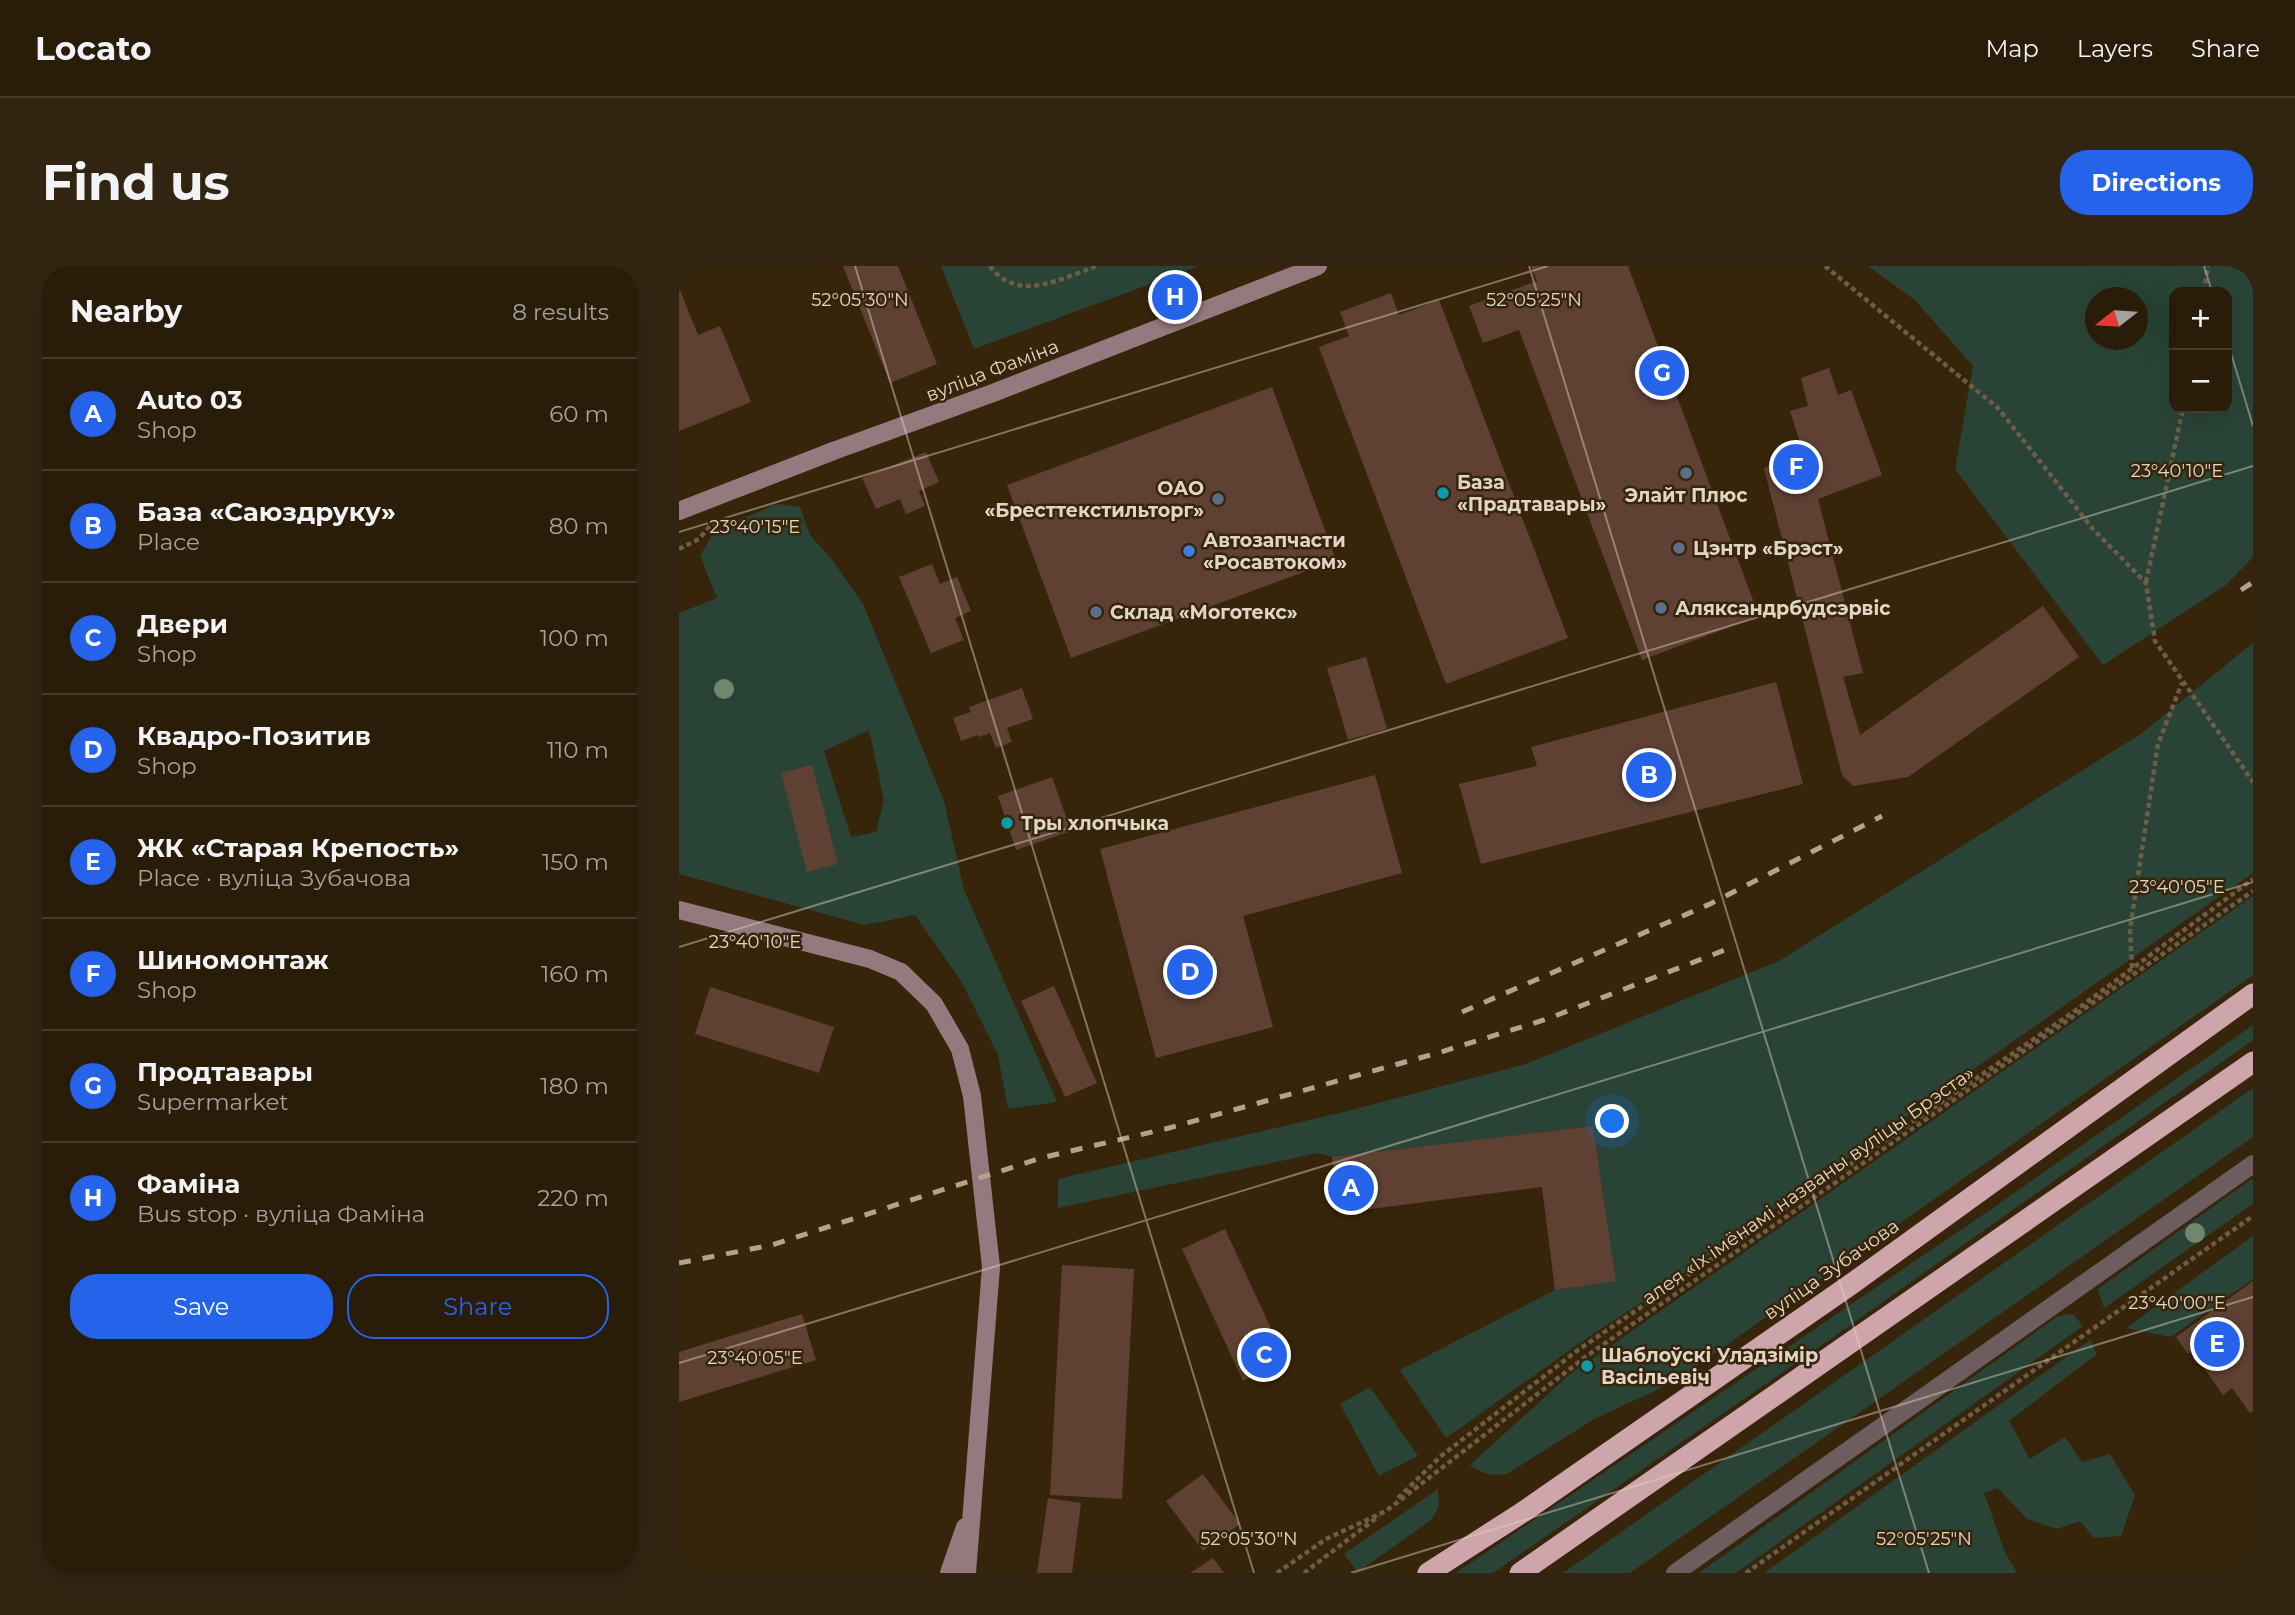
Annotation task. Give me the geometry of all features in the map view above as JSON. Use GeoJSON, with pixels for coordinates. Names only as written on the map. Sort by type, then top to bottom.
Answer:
{"type":"FeatureCollection","features":[{"type":"Feature","properties":{"kind":"highway","name":"вуліца Зубачова"},"geometry":{"type":"LineString","coordinates":[[1428,1573],[1523,1512],[1850,1284],[2253,993]]}},
{"type":"Feature","properties":{"kind":"highway"},"geometry":{"type":"LineString","coordinates":[[1520,1573],[2253,1062]]}},
{"type":"Feature","properties":{"kind":"main road","name":"вуліца Фаміна"},"geometry":{"type":"LineString","coordinates":[[679,511],[993,393],[1318,266]]}},
{"type":"Feature","properties":{"kind":"main road"},"geometry":{"type":"LineString","coordinates":[[679,909],[870,959],[901,972],[934,1004],[960,1049],[972,1096],[991,1267],[967,1573]]}},
{"type":"Feature","properties":{"kind":"main road"},"geometry":{"type":"LineString","coordinates":[[949,1573],[973,1504]]}},
{"type":"Feature","properties":{"kind":"street"},"geometry":{"type":"LineString","coordinates":[[1675,1573],[2253,1164]]}},
{"type":"Feature","properties":{"kind":"path"},"geometry":{"type":"LineString","coordinates":[[990,266],[1008,283],[1024,288],[1038,286],[1097,266]]}},
{"type":"Feature","properties":{"kind":"path"},"geometry":{"type":"LineString","coordinates":[[1825,266],[1998,408],[2093,528],[2146,583]]}},
{"type":"Feature","properties":{"kind":"path"},"geometry":{"type":"LineString","coordinates":[[2205,287],[2208,266]]}},
{"type":"Feature","properties":{"kind":"path"},"geometry":{"type":"LineString","coordinates":[[2182,413],[2146,583],[2155,641],[2253,782]]}},
{"type":"Feature","properties":{"kind":"path"},"geometry":{"type":"LineString","coordinates":[[679,549],[699,539],[710,526],[722,521]]}},
{"type":"Feature","properties":{"kind":"path"},"geometry":{"type":"LineString","coordinates":[[2133,971],[2130,929],[2158,744],[2182,682]]}},
{"type":"Feature","properties":{"kind":"path"},"geometry":{"type":"LineString","coordinates":[[1304,1573],[1386,1511],[1441,1455],[1578,1350],[2133,971],[2253,880]]}},
{"type":"Feature","properties":{"kind":"path","name":"алея «Іх імёнамі названы вуліцы Брэста»"},"geometry":{"type":"LineString","coordinates":[[1386,1511],[1584,1357],[2133,971],[2253,891]]}},
{"type":"Feature","properties":{"kind":"path"},"geometry":{"type":"LineString","coordinates":[[1747,1573],[2253,1216]]}},
{"type":"Feature","properties":{"kind":"path"},"geometry":{"type":"LineString","coordinates":[[1277,1573],[1326,1539],[1386,1511]]}},
{"type":"Feature","properties":{"kind":"green space"},"geometry":{"type":"Polygon","coordinates":[[[941,266],[1199,266],[974,349],[941,266]]]}},
{"type":"Feature","properties":{"kind":"green space"},"geometry":{"type":"Polygon","coordinates":[[[1868,266],[2253,266],[2253,557],[2226,585],[2103,665],[1955,469],[1973,366],[1915,300],[1868,266]]]}},
{"type":"Feature","properties":{"kind":"green space"},"geometry":{"type":"Polygon","coordinates":[[[777,504],[800,507],[810,535],[833,561],[863,604],[944,801],[964,890],[1057,1102],[1008,1109],[998,1055],[961,981],[915,915],[865,925],[679,874],[679,613],[717,598],[700,556],[715,530],[777,504]],[[869,730],[824,751],[851,837],[876,832],[884,800],[869,730]]]}},
{"type":"Feature","properties":{"kind":"green space"},"geometry":{"type":"Polygon","coordinates":[[[2253,643],[2253,873],[1446,1438],[1400,1370],[1555,1290],[1616,1281],[1593,1126],[1332,1157],[1318,1153],[1058,1208],[1058,1179],[1344,1112],[1526,1064],[1779,961],[2142,733],[2253,643]]]}},
{"type":"Feature","properties":{"kind":"green space"},"geometry":{"type":"Polygon","coordinates":[[[2253,896],[2253,975],[1674,1382],[1594,1419],[1507,1474],[1487,1474],[1470,1465],[1569,1375],[2253,896]]]}},
{"type":"Feature","properties":{"kind":"green space"},"geometry":{"type":"Polygon","coordinates":[[[2253,1025],[2253,1040],[1822,1345],[1493,1573],[1456,1573],[1990,1210],[2253,1025]]]}},
{"type":"Feature","properties":{"kind":"green space"},"geometry":{"type":"Polygon","coordinates":[[[2253,1088],[2253,1137],[1630,1573],[1563,1573],[2253,1088]]]}},
{"type":"Feature","properties":{"kind":"green space"},"geometry":{"type":"Polygon","coordinates":[[[2253,1178],[2253,1204],[2104,1308],[2098,1289],[2253,1178]]]}},
{"type":"Feature","properties":{"kind":"green space"},"geometry":{"type":"Polygon","coordinates":[[[2253,1236],[2253,1279],[2171,1337],[2126,1328],[2253,1236]]]}},
{"type":"Feature","properties":{"kind":"green space"},"geometry":{"type":"Polygon","coordinates":[[[2073,1314],[2083,1326],[1736,1573],[1699,1573],[2058,1316],[2073,1314]]]}},
{"type":"Feature","properties":{"kind":"green space"},"geometry":{"type":"Polygon","coordinates":[[[2090,1340],[2097,1354],[2009,1421],[2030,1459],[2065,1437],[2082,1462],[2110,1454],[2135,1495],[2121,1536],[2094,1538],[2080,1521],[2057,1529],[2027,1519],[1998,1488],[1984,1493],[2005,1552],[2017,1573],[1764,1573],[2090,1340]]]}},
{"type":"Feature","properties":{"kind":"green space"},"geometry":{"type":"Polygon","coordinates":[[[1370,1387],[1418,1456],[1379,1476],[1340,1404],[1370,1387]]]}},
{"type":"Feature","properties":{"kind":"green space"},"geometry":{"type":"Polygon","coordinates":[[[1438,1489],[1439,1506],[1431,1520],[1358,1572],[1344,1554],[1438,1489]]]}},
{"type":"Feature","properties":{"kind":"building"},"geometry":{"type":"Polygon","coordinates":[[[843,266],[898,266],[937,364],[890,383],[843,266]]]}},
{"type":"Feature","properties":{"kind":"building"},"geometry":{"type":"Polygon","coordinates":[[[1531,266],[1628,266],[1759,616],[1642,660],[1519,330],[1483,343],[1469,306],[1537,281],[1531,266]]]}},
{"type":"Feature","properties":{"kind":"building"},"geometry":{"type":"Polygon","coordinates":[[[679,288],[698,335],[720,326],[751,402],[679,431],[679,288]]]}},
{"type":"Feature","properties":{"kind":"building","name":"База «Прадтавары»"},"geometry":{"type":"Polygon","coordinates":[[[1391,293],[1399,315],[1439,300],[1568,638],[1446,684],[1319,347],[1349,336],[1340,312],[1391,293]]]}},
{"type":"Feature","properties":{"kind":"building"},"geometry":{"type":"Polygon","coordinates":[[[1829,368],[1838,395],[1851,390],[1882,475],[1818,499],[1863,673],[1843,677],[1860,735],[2043,606],[2079,657],[1908,777],[1853,786],[1842,775],[1764,468],[1803,452],[1790,411],[1808,406],[1801,378],[1829,368]]]}},
{"type":"Feature","properties":{"kind":"building"},"geometry":{"type":"Polygon","coordinates":[[[1272,387],[1336,560],[1071,658],[1007,485],[1272,387]]]}},
{"type":"Feature","properties":{"kind":"building"},"geometry":{"type":"Polygon","coordinates":[[[926,452],[939,482],[919,491],[925,506],[906,514],[900,499],[876,509],[862,478],[926,452]]]}},
{"type":"Feature","properties":{"kind":"building"},"geometry":{"type":"Polygon","coordinates":[[[932,564],[940,584],[957,577],[971,611],[955,618],[964,640],[931,653],[899,577],[932,564]]]}},
{"type":"Feature","properties":{"kind":"building"},"geometry":{"type":"Polygon","coordinates":[[[1366,657],[1387,729],[1348,740],[1327,668],[1366,657]]]}},
{"type":"Feature","properties":{"kind":"building"},"geometry":{"type":"Polygon","coordinates":[[[1776,682],[1803,784],[1481,864],[1459,784],[1537,766],[1531,747],[1776,682]]]}},
{"type":"Feature","properties":{"kind":"building"},"geometry":{"type":"Polygon","coordinates":[[[1022,688],[1033,719],[1007,728],[1012,742],[996,748],[990,733],[961,741],[953,718],[971,712],[969,707],[1022,688]]]}},
{"type":"Feature","properties":{"kind":"building"},"geometry":{"type":"Polygon","coordinates":[[[812,765],[838,864],[807,872],[781,773],[812,765]]]}},
{"type":"Feature","properties":{"kind":"building"},"geometry":{"type":"Polygon","coordinates":[[[1375,775],[1402,873],[1243,916],[1273,1027],[1156,1058],[1100,849],[1375,775]]]}},
{"type":"Feature","properties":{"kind":"building"},"geometry":{"type":"Polygon","coordinates":[[[1052,777],[1071,831],[1016,850],[998,796],[1052,777]]]}},
{"type":"Feature","properties":{"kind":"building"},"geometry":{"type":"Polygon","coordinates":[[[1054,986],[1097,1083],[1065,1097],[1021,1001],[1054,986]]]}},
{"type":"Feature","properties":{"kind":"building"},"geometry":{"type":"Polygon","coordinates":[[[710,987],[834,1027],[819,1073],[695,1034],[710,987]]]}},
{"type":"Feature","properties":{"kind":"building"},"geometry":{"type":"Polygon","coordinates":[[[1593,1126],[1616,1281],[1555,1290],[1542,1187],[1339,1213],[1332,1157],[1593,1126]]]}},
{"type":"Feature","properties":{"kind":"building"},"geometry":{"type":"Polygon","coordinates":[[[1225,1229],[1286,1361],[1243,1381],[1182,1249],[1225,1229]]]}},
{"type":"Feature","properties":{"kind":"building"},"geometry":{"type":"Polygon","coordinates":[[[1062,1265],[1134,1269],[1122,1499],[1050,1495],[1062,1265]]]}},
{"type":"Feature","properties":{"kind":"building"},"geometry":{"type":"Polygon","coordinates":[[[2253,1281],[2253,1411],[2250,1413],[2232,1388],[2223,1395],[2192,1351],[2188,1354],[2176,1337],[2253,1281]]]}},
{"type":"Feature","properties":{"kind":"building"},"geometry":{"type":"Polygon","coordinates":[[[802,1314],[816,1360],[679,1402],[679,1352],[802,1314]]]}},
{"type":"Feature","properties":{"kind":"building"},"geometry":{"type":"Polygon","coordinates":[[[1203,1474],[1240,1524],[1203,1551],[1166,1501],[1203,1474]]]}},
{"type":"Feature","properties":{"kind":"building"},"geometry":{"type":"Polygon","coordinates":[[[1048,1498],[1081,1503],[1072,1573],[1037,1573],[1048,1498]]]}},
{"type":"Feature","properties":{"kind":"building"},"geometry":{"type":"Polygon","coordinates":[[[1213,1558],[1224,1573],[1190,1573],[1213,1558]]]}},
{"type":"Feature","properties":{"kind":"railway"},"geometry":{"type":"LineString","coordinates":[[2241,590],[2253,582]]}},
{"type":"Feature","properties":{"kind":"railway"},"geometry":{"type":"LineString","coordinates":[[1462,1012],[1710,904],[1882,816]]}},
{"type":"Feature","properties":{"kind":"railway"},"geometry":{"type":"LineString","coordinates":[[679,1263],[772,1245],[1041,1158],[1169,1128],[1441,1052],[1547,1019],[1725,950]]}},
{"type":"Feature","properties":{"kind":"place","name":"Фаміна"},"geometry":{"type":"Point","coordinates":[1175,297]}},
{"type":"Feature","properties":{"kind":"place","name":"Продтавары"},"geometry":{"type":"Point","coordinates":[1662,373]}},
{"type":"Feature","properties":{"kind":"place","name":"Шиномонтаж"},"geometry":{"type":"Point","coordinates":[1796,467]}},
{"type":"Feature","properties":{"kind":"place","name":"Элайт Плюс"},"geometry":{"type":"Point","coordinates":[1686,473]}},
{"type":"Feature","properties":{"kind":"place","name":"База «Прадтавары»"},"geometry":{"type":"Point","coordinates":[1443,493]}},
{"type":"Feature","properties":{"kind":"place","name":"ОАО «Бресттекстильторг»"},"geometry":{"type":"Point","coordinates":[1218,499]}},
{"type":"Feature","properties":{"kind":"place","name":"Цэнтр «Брэст»"},"geometry":{"type":"Point","coordinates":[1679,548]}},
{"type":"Feature","properties":{"kind":"place","name":"Автозапчасти «Росавтоком»"},"geometry":{"type":"Point","coordinates":[1189,551]}},
{"type":"Feature","properties":{"kind":"place","name":"Аляксандрбудсэрвіс"},"geometry":{"type":"Point","coordinates":[1661,608]}},
{"type":"Feature","properties":{"kind":"place","name":"Склад «Моготекс»"},"geometry":{"type":"Point","coordinates":[1096,612]}},
{"type":"Feature","properties":{"kind":"place","name":"База «Саюздруку»"},"geometry":{"type":"Point","coordinates":[1649,775]}},
{"type":"Feature","properties":{"kind":"place","name":"Тры хлопчыка"},"geometry":{"type":"Point","coordinates":[1007,823]}},
{"type":"Feature","properties":{"kind":"place","name":"Квадро-Позитив"},"geometry":{"type":"Point","coordinates":[1190,972]}},
{"type":"Feature","properties":{"kind":"place","name":"Auto 03"},"geometry":{"type":"Point","coordinates":[1351,1188]}},
{"type":"Feature","properties":{"kind":"place","name":"ЖК «Старая Крепость»"},"geometry":{"type":"Point","coordinates":[2217,1344]}},
{"type":"Feature","properties":{"kind":"place","name":"Двери"},"geometry":{"type":"Point","coordinates":[1264,1355]}},
{"type":"Feature","properties":{"kind":"place","name":"Шаблоўскі Уладзімір Васільевіч"},"geometry":{"type":"Point","coordinates":[1587,1366]}}]}
